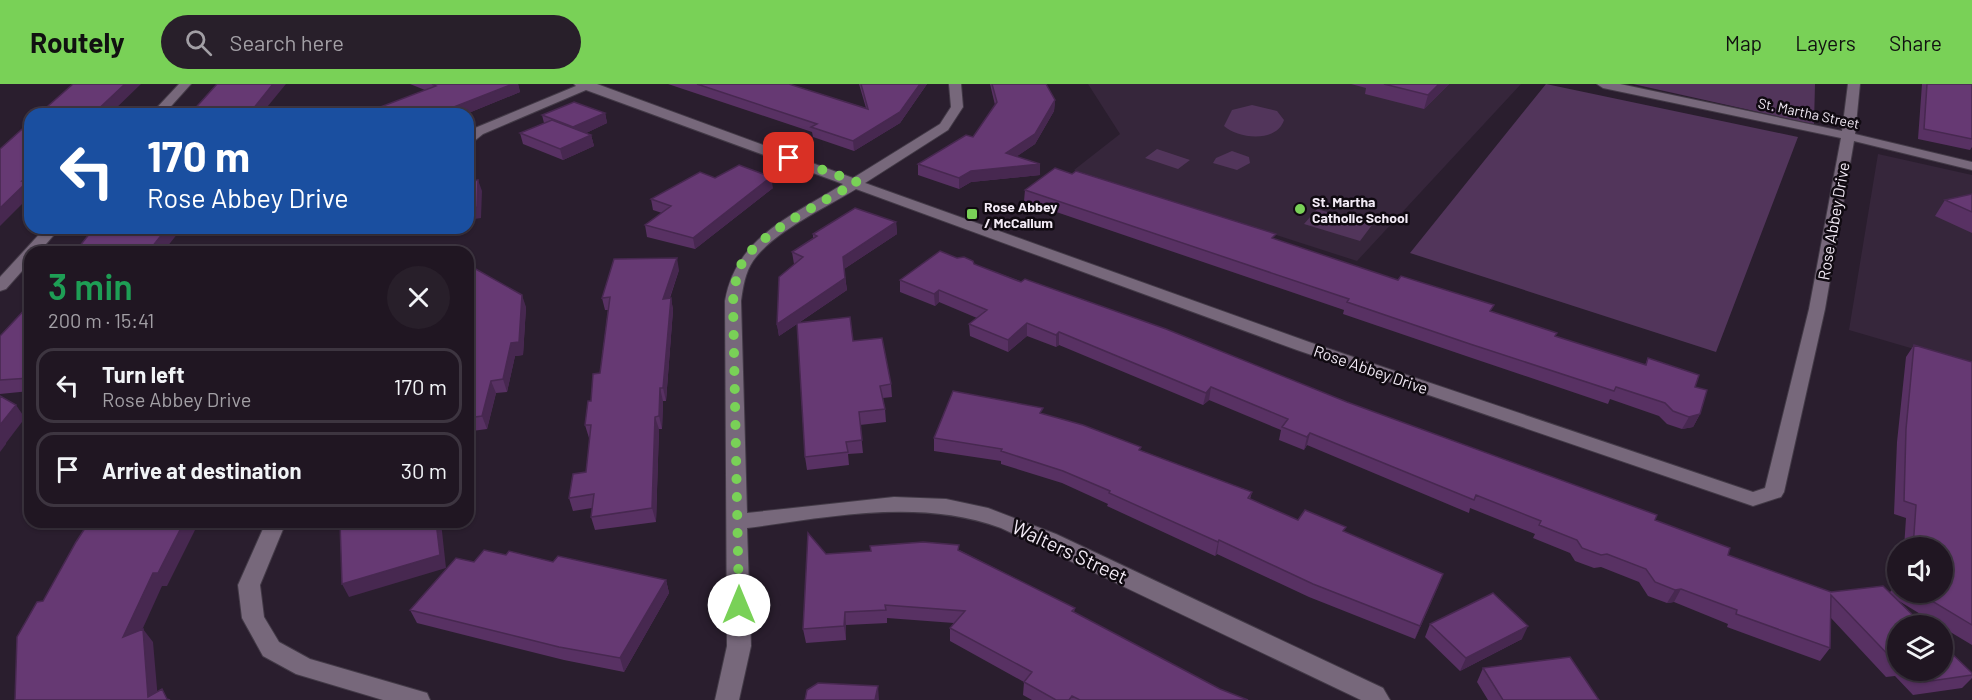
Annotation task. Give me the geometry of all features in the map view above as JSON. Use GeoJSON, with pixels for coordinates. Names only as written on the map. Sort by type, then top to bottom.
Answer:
{"type":"FeatureCollection","features":[{"type":"Feature","properties":{"kind":"street"},"geometry":{"type":"LineString","coordinates":[[163,108],[185,84]]}},
{"type":"Feature","properties":{"kind":"street"},"geometry":{"type":"LineString","coordinates":[[727,700],[739,646],[733,301],[736,277],[746,258],[764,240],[944,127],[955,116],[959,104],[955,84]]}},
{"type":"Feature","properties":{"kind":"street","name":"St. Martha Street"},"geometry":{"type":"LineString","coordinates":[[1603,84],[1848,136],[1972,166]]}},
{"type":"Feature","properties":{"kind":"street","name":"Rose Abbey Drive"},"geometry":{"type":"LineString","coordinates":[[585,85],[1303,346],[1753,499],[1774,492],[1817,309],[1848,136],[1854,84]]}},
{"type":"Feature","properties":{"kind":"street"},"geometry":{"type":"LineString","coordinates":[[474,136],[479,131],[585,85]]}},
{"type":"Feature","properties":{"kind":"street"},"geometry":{"type":"LineString","coordinates":[[37,246],[48,234]]}},
{"type":"Feature","properties":{"kind":"street"},"geometry":{"type":"LineString","coordinates":[[0,286],[24,260]]}},
{"type":"Feature","properties":{"kind":"street","name":"Walters Street"},"geometry":{"type":"LineString","coordinates":[[738,522],[880,505],[947,507],[979,512],[1012,523],[1374,695],[1378,700]]}},
{"type":"Feature","properties":{"kind":"street"},"geometry":{"type":"LineString","coordinates":[[273,528],[249,585],[253,618],[271,649],[304,667],[418,700]]}},
{"type":"Feature","properties":{"kind":"shaded area","name":"St. Martha Catholic School"},"geometry":{"type":"Polygon","coordinates":[[[1088,84],[1521,84],[1357,261],[1074,170],[1120,134],[1088,84]]]}},
{"type":"Feature","properties":{"kind":"shaded area"},"geometry":{"type":"Polygon","coordinates":[[[1546,84],[1798,137],[1716,352],[1410,253],[1546,84]]]}},
{"type":"Feature","properties":{"kind":"shaded area"},"geometry":{"type":"Polygon","coordinates":[[[1633,84],[1815,84],[1814,124],[1803,122],[1633,84]]]}},
{"type":"Feature","properties":{"kind":"shaded area"},"geometry":{"type":"Polygon","coordinates":[[[1252,105],[1277,111],[1284,120],[1280,127],[1266,135],[1247,136],[1224,126],[1232,110],[1252,105]]]}},
{"type":"Feature","properties":{"kind":"shaded area"},"geometry":{"type":"Polygon","coordinates":[[[1157,149],[1190,160],[1178,169],[1145,158],[1157,149]]]}},
{"type":"Feature","properties":{"kind":"shaded area"},"geometry":{"type":"Polygon","coordinates":[[[1232,151],[1249,157],[1250,163],[1237,170],[1213,163],[1216,158],[1232,151]]]}},
{"type":"Feature","properties":{"kind":"shaded area"},"geometry":{"type":"Polygon","coordinates":[[[1878,154],[1972,175],[1972,366],[1849,330],[1878,154]]]}},
{"type":"Feature","properties":{"kind":"shaded area"},"geometry":{"type":"Polygon","coordinates":[[[1317,209],[1372,225],[1360,241],[1304,224],[1317,209]]]}},
{"type":"Feature","properties":{"kind":"building"},"geometry":{"type":"Polygon","coordinates":[[[73,84],[125,84],[99,108],[46,108],[73,84]]]}},
{"type":"Feature","properties":{"kind":"building"},"geometry":{"type":"Polygon","coordinates":[[[217,84],[273,84],[254,108],[195,108],[217,84]]]}},
{"type":"Feature","properties":{"kind":"building"},"geometry":{"type":"Polygon","coordinates":[[[432,84],[513,84],[451,108],[378,108],[436,86],[432,84]]]}},
{"type":"Feature","properties":{"kind":"building"},"geometry":{"type":"Polygon","coordinates":[[[697,84],[789,84],[868,109],[861,84],[920,84],[900,112],[853,141],[811,127],[817,124],[697,84]]]}},
{"type":"Feature","properties":{"kind":"building"},"geometry":{"type":"Polygon","coordinates":[[[992,84],[1046,84],[1055,100],[1035,134],[1006,153],[1040,164],[971,171],[959,178],[918,164],[966,135],[973,137],[997,102],[992,84]]]}},
{"type":"Feature","properties":{"kind":"building"},"geometry":{"type":"Polygon","coordinates":[[[1384,84],[1439,84],[1428,95],[1384,84]]]}},
{"type":"Feature","properties":{"kind":"building"},"geometry":{"type":"Polygon","coordinates":[[[1927,84],[1972,84],[1972,139],[1924,129],[1927,84]]]}},
{"type":"Feature","properties":{"kind":"building"},"geometry":{"type":"Polygon","coordinates":[[[574,102],[605,113],[573,127],[542,115],[574,102]]]}},
{"type":"Feature","properties":{"kind":"building"},"geometry":{"type":"Polygon","coordinates":[[[552,120],[591,135],[560,149],[520,133],[552,120]]]}},
{"type":"Feature","properties":{"kind":"building"},"geometry":{"type":"Polygon","coordinates":[[[24,127],[24,179],[22,181],[24,185],[0,208],[0,149],[24,127]]]}},
{"type":"Feature","properties":{"kind":"building"},"geometry":{"type":"Polygon","coordinates":[[[739,165],[771,177],[693,238],[645,225],[671,206],[651,199],[700,172],[715,178],[739,165]]]}},
{"type":"Feature","properties":{"kind":"building"},"geometry":{"type":"Polygon","coordinates":[[[1055,168],[1072,174],[1076,171],[1276,234],[1272,238],[1398,280],[1401,276],[1494,305],[1490,311],[1557,333],[1555,336],[1646,365],[1648,358],[1699,375],[1695,387],[1707,390],[1700,414],[1689,417],[1673,411],[1665,403],[1616,387],[1614,391],[1470,344],[1347,302],[1349,299],[1025,190],[1055,168]]]}},
{"type":"Feature","properties":{"kind":"building"},"geometry":{"type":"Polygon","coordinates":[[[478,180],[477,207],[474,207],[474,181],[478,180]]]}},
{"type":"Feature","properties":{"kind":"building"},"geometry":{"type":"Polygon","coordinates":[[[1972,194],[1972,212],[1945,200],[1972,194]]]}},
{"type":"Feature","properties":{"kind":"building"},"geometry":{"type":"Polygon","coordinates":[[[855,208],[896,222],[843,257],[845,278],[777,324],[779,277],[803,257],[792,252],[817,236],[813,234],[855,208]]]}},
{"type":"Feature","properties":{"kind":"building"},"geometry":{"type":"Polygon","coordinates":[[[89,234],[162,234],[153,246],[80,246],[89,234]]]}},
{"type":"Feature","properties":{"kind":"building"},"geometry":{"type":"Polygon","coordinates":[[[940,251],[957,258],[964,257],[973,261],[974,264],[1021,282],[1025,279],[1166,329],[1347,402],[1657,515],[1655,520],[1730,548],[1728,555],[1831,592],[1883,586],[1887,590],[1887,603],[1900,603],[1913,615],[1887,615],[1887,654],[1831,595],[1830,648],[1736,614],[1737,610],[1655,582],[1646,569],[1607,554],[1601,555],[1582,548],[1577,540],[1539,525],[1541,521],[1476,495],[1474,500],[1310,433],[1307,437],[1282,427],[1288,419],[1211,387],[1206,393],[1059,332],[1056,335],[1027,323],[1008,340],[969,324],[987,310],[939,290],[934,294],[900,280],[940,251]]]}},
{"type":"Feature","properties":{"kind":"building"},"geometry":{"type":"Polygon","coordinates":[[[677,258],[663,299],[671,298],[663,388],[660,388],[659,416],[655,417],[652,508],[591,517],[594,494],[569,498],[573,474],[586,472],[591,425],[585,425],[588,401],[591,401],[593,374],[600,373],[610,297],[602,298],[614,259],[677,258]]]}},
{"type":"Feature","properties":{"kind":"building"},"geometry":{"type":"Polygon","coordinates":[[[474,268],[522,295],[519,342],[511,343],[503,379],[491,381],[482,416],[474,417],[474,268]]]}},
{"type":"Feature","properties":{"kind":"building"},"geometry":{"type":"Polygon","coordinates":[[[24,310],[24,378],[0,380],[0,336],[24,310]]]}},
{"type":"Feature","properties":{"kind":"building"},"geometry":{"type":"Polygon","coordinates":[[[850,317],[853,341],[882,338],[891,384],[880,386],[885,409],[859,412],[862,440],[846,442],[848,452],[805,457],[797,323],[850,317]]]}},
{"type":"Feature","properties":{"kind":"building"},"geometry":{"type":"Polygon","coordinates":[[[1914,345],[1972,362],[1972,625],[1935,603],[1953,603],[1953,537],[1914,537],[1916,505],[1904,501],[1906,429],[1914,345]]]}},
{"type":"Feature","properties":{"kind":"building"},"geometry":{"type":"Polygon","coordinates":[[[953,391],[1043,408],[1040,413],[1083,425],[1141,447],[1139,450],[1252,492],[1248,498],[1298,520],[1305,510],[1346,527],[1343,531],[1443,574],[1420,626],[1313,584],[1063,471],[1001,451],[1002,449],[934,438],[953,391]]]}},
{"type":"Feature","properties":{"kind":"building"},"geometry":{"type":"Polygon","coordinates":[[[0,396],[16,405],[0,425],[0,396]]]}},
{"type":"Feature","properties":{"kind":"building"},"geometry":{"type":"Polygon","coordinates":[[[85,528],[181,528],[158,573],[153,573],[123,637],[143,629],[148,697],[162,689],[167,699],[170,700],[15,700],[17,637],[37,602],[43,601],[85,528]]]}},
{"type":"Feature","properties":{"kind":"building"},"geometry":{"type":"Polygon","coordinates":[[[340,528],[437,528],[440,555],[342,584],[340,528]]]}},
{"type":"Feature","properties":{"kind":"building"},"geometry":{"type":"Polygon","coordinates":[[[808,533],[826,554],[871,551],[870,546],[923,542],[959,545],[958,550],[1075,608],[1072,611],[1220,689],[1248,700],[1080,700],[1072,696],[1069,700],[1056,700],[1024,682],[1032,672],[950,628],[965,611],[885,605],[886,610],[845,612],[844,626],[803,629],[808,533]]]}},
{"type":"Feature","properties":{"kind":"building"},"geometry":{"type":"Polygon","coordinates":[[[484,550],[506,555],[509,551],[553,562],[558,556],[666,580],[620,658],[559,647],[410,610],[456,558],[474,562],[484,550]]]}},
{"type":"Feature","properties":{"kind":"building"},"geometry":{"type":"Polygon","coordinates":[[[1493,593],[1528,626],[1466,658],[1430,624],[1493,593]]]}},
{"type":"Feature","properties":{"kind":"building"},"geometry":{"type":"Polygon","coordinates":[[[1953,655],[1972,673],[1972,675],[1953,678],[1953,655]]]}},
{"type":"Feature","properties":{"kind":"building"},"geometry":{"type":"Polygon","coordinates":[[[1570,657],[1599,700],[1503,700],[1483,668],[1570,657]]]}},
{"type":"Feature","properties":{"kind":"building"},"geometry":{"type":"Polygon","coordinates":[[[818,683],[878,686],[875,700],[805,700],[807,690],[818,683]]]}},
{"type":"Feature","properties":{"kind":"place","name":"St. Martha Catholic School"},"geometry":{"type":"Point","coordinates":[1300,209]}},
{"type":"Feature","properties":{"kind":"place","name":"Rose Abbey / McCallum"},"geometry":{"type":"Point","coordinates":[972,214]}},
{"type":"Feature","properties":{"kind":"route"},"geometry":{"type":"LineString","coordinates":[[739,605],[733,301],[736,277],[746,258],[764,240],[857,182],[789,158]]}}]}
